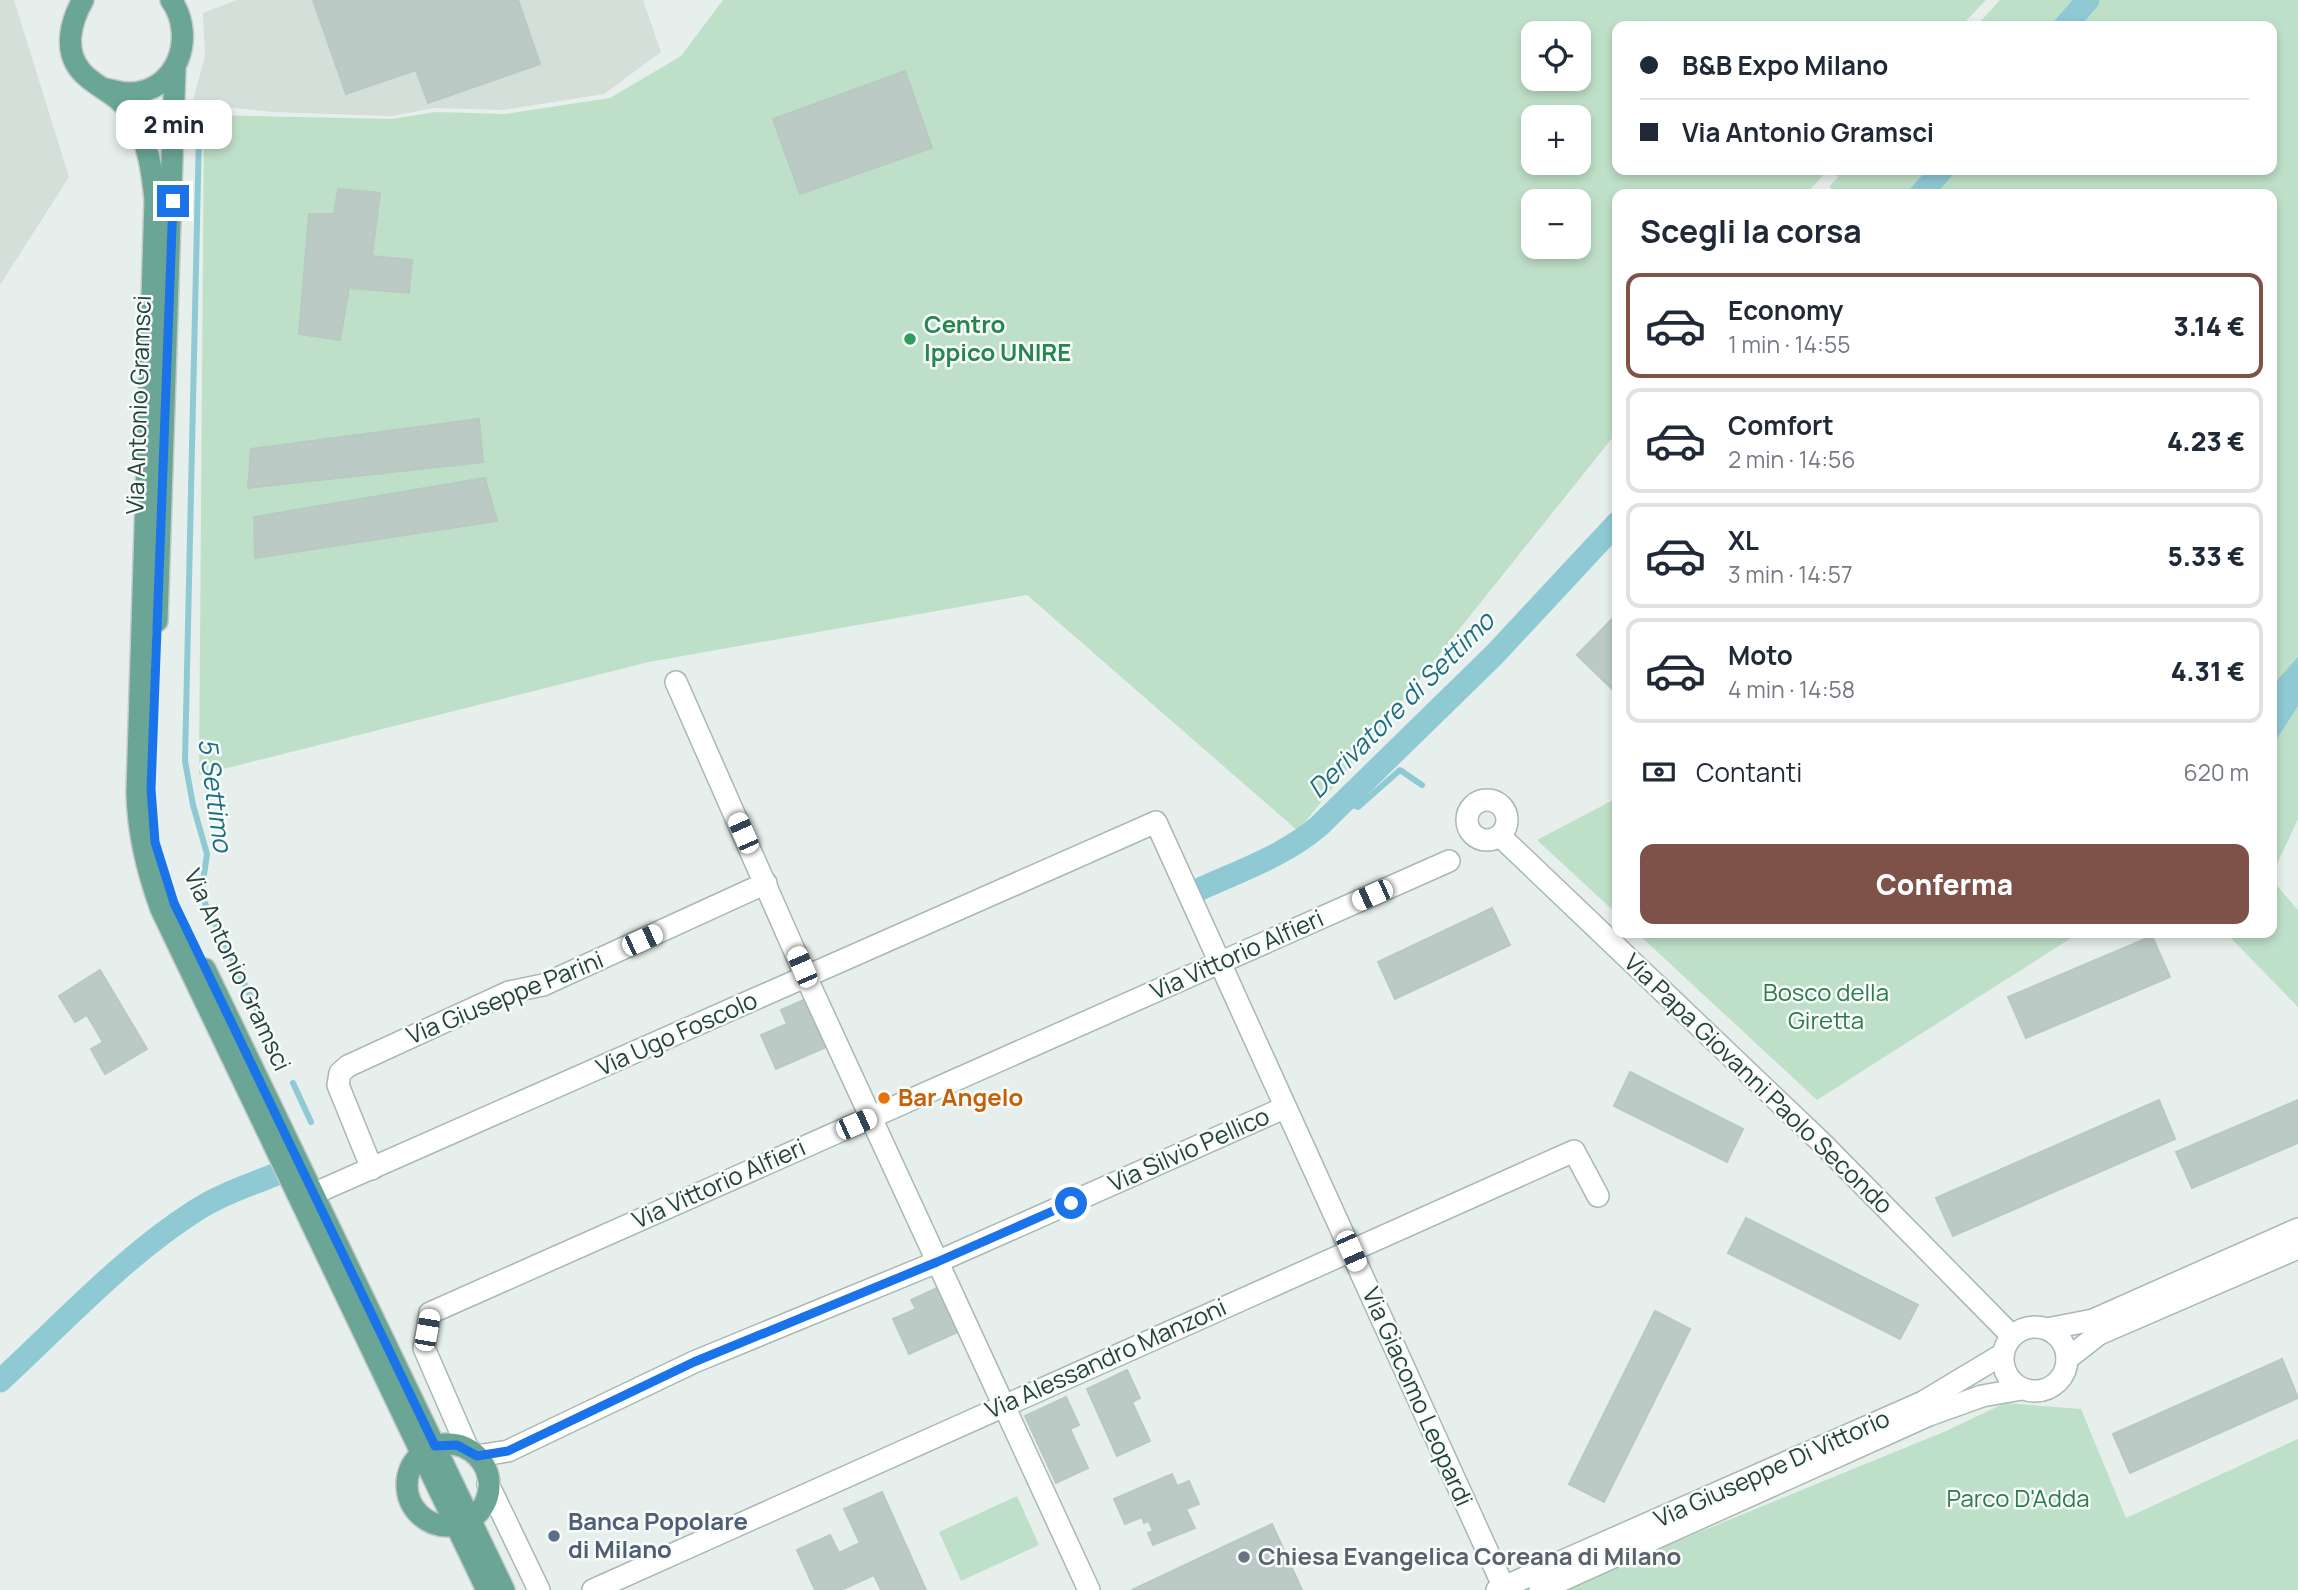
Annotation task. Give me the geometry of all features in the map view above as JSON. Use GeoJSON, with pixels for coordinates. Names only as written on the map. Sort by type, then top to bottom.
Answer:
{"type":"FeatureCollection","features":[{"type":"Feature","properties":{"kind":"main road","name":"Via Antonio Gramsci"},"geometry":{"type":"LineString","coordinates":[[83,0],[74,16],[70,39],[74,58],[81,71],[129,110],[149,155],[155,200],[137,793],[142,847],[161,909],[428,1450],[462,1522],[487,1590]]}},
{"type":"Feature","properties":{"kind":"main road","name":"Via Antonio Gramsci"},"geometry":{"type":"LineString","coordinates":[[171,0],[180,13],[184,33],[182,53],[175,67],[151,817],[161,867],[174,903],[313,1194],[428,1450]]}},
{"type":"Feature","properties":{"kind":"main road"},"geometry":{"type":"LineString","coordinates":[[105,89],[127,93],[150,89],[165,79],[175,67]]}},
{"type":"Feature","properties":{"kind":"main road"},"geometry":{"type":"LineString","coordinates":[[449,1444],[473,1453],[484,1465],[488,1484],[486,1501],[462,1522],[434,1523],[423,1517],[409,1497],[409,1472],[428,1450],[449,1444]]}},
{"type":"Feature","properties":{"kind":"main road","name":"Via Antonio Gramsci"},"geometry":{"type":"LineString","coordinates":[[462,1522],[504,1590]]}},
{"type":"Feature","properties":{"kind":"street"},"geometry":{"type":"LineString","coordinates":[[676,682],[806,977],[1090,1590]]}},
{"type":"Feature","properties":{"kind":"street","name":"Via Ugo Foscolo"},"geometry":{"type":"LineString","coordinates":[[313,1194],[1156,822]]}},
{"type":"Feature","properties":{"kind":"street","name":"Via Giacomo Leopardi"},"geometry":{"type":"LineString","coordinates":[[1156,822],[1502,1589]]}},
{"type":"Feature","properties":{"kind":"street","name":"Via Papa Giovanni Paolo Secondo"},"geometry":{"type":"LineString","coordinates":[[1500,836],[1822,1143],[2007,1345]]}},
{"type":"Feature","properties":{"kind":"street","name":"Via Vittorio Alfieri"},"geometry":{"type":"LineString","coordinates":[[473,1453],[424,1348],[430,1312],[1449,861]]}},
{"type":"Feature","properties":{"kind":"street","name":"Via Giuseppe Parini"},"geometry":{"type":"LineString","coordinates":[[372,1169],[338,1086],[340,1073],[348,1066],[509,992],[543,985],[766,883]]}},
{"type":"Feature","properties":{"kind":"street","name":"Via Silvio Pellico"},"geometry":{"type":"LineString","coordinates":[[473,1453],[508,1451],[694,1362],[937,1262],[1284,1108]]}},
{"type":"Feature","properties":{"kind":"street","name":"Via Alessandro Manzoni"},"geometry":{"type":"LineString","coordinates":[[593,1590],[1574,1151],[1598,1195]]}},
{"type":"Feature","properties":{"kind":"street"},"geometry":{"type":"LineString","coordinates":[[2047,1329],[2060,1338],[2067,1359],[2063,1376],[2048,1388],[2032,1391],[2022,1389],[2005,1371],[2007,1345],[2029,1327],[2047,1329],[2093,1320],[2298,1229]]}},
{"type":"Feature","properties":{"kind":"street"},"geometry":{"type":"LineString","coordinates":[[2067,1359],[2099,1334],[2298,1248]]}},
{"type":"Feature","properties":{"kind":"street","name":"Via Giuseppe Di Vittorio"},"geometry":{"type":"LineString","coordinates":[[1502,1589],[1923,1402],[2007,1345]]}},
{"type":"Feature","properties":{"kind":"street","name":"Via Giuseppe Di Vittorio"},"geometry":{"type":"LineString","coordinates":[[1540,1590],[1929,1415],[1982,1396],[2022,1389]]}},
{"type":"Feature","properties":{"kind":"street"},"geometry":{"type":"LineString","coordinates":[[488,1484],[539,1590]]}},
{"type":"Feature","properties":{"kind":"shaded area"},"geometry":{"type":"Polygon","coordinates":[[[0,0],[14,0],[69,177],[0,285],[0,0]]]}},
{"type":"Feature","properties":{"kind":"shaded area"},"geometry":{"type":"Polygon","coordinates":[[[237,0],[643,0],[661,52],[604,94],[503,110],[435,108],[391,116],[273,112],[192,104],[205,56],[203,13],[237,0]]]}},
{"type":"Feature","properties":{"kind":"green space","name":"Centro Ippico UNIRE"},"geometry":{"type":"Polygon","coordinates":[[[723,0],[1986,0],[1966,21],[1612,21],[1612,175],[1823,175],[1811,189],[1612,189],[1612,438],[1298,831],[1027,595],[649,662],[199,775],[204,115],[391,119],[436,112],[505,114],[610,98],[681,56],[723,0]]]}},
{"type":"Feature","properties":{"kind":"green space"},"geometry":{"type":"Polygon","coordinates":[[[2000,0],[2298,0],[2298,819],[2277,864],[2277,189],[1831,189],[1830,186],[1838,177],[1836,175],[2277,175],[2277,21],[1981,21],[2000,0]]]}},
{"type":"Feature","properties":{"kind":"green space"},"geometry":{"type":"Polygon","coordinates":[[[1612,801],[1612,909],[1537,840],[1612,801]]]}},
{"type":"Feature","properties":{"kind":"green space"},"geometry":{"type":"Polygon","coordinates":[[[2277,886],[2298,910],[2298,1007],[2231,938],[2277,938],[2277,886]]]}},
{"type":"Feature","properties":{"kind":"green space","name":"Bosco della Giretta"},"geometry":{"type":"Polygon","coordinates":[[[1642,938],[2071,938],[1817,1100],[1642,938]]]}},
{"type":"Feature","properties":{"kind":"green space","name":"Parco D'Adda"},"geometry":{"type":"Polygon","coordinates":[[[2005,1403],[2081,1409],[2126,1518],[2298,1439],[2298,1590],[1558,1590],[1946,1431],[2005,1403]]]}},
{"type":"Feature","properties":{"kind":"green space"},"geometry":{"type":"Polygon","coordinates":[[[1017,1496],[1039,1545],[961,1581],[939,1532],[1017,1496]]]}},
{"type":"Feature","properties":{"kind":"water"},"geometry":{"type":"Polygon","coordinates":[[[2298,657],[2298,706],[2277,738],[2277,680],[2298,657]]]}},
{"type":"Feature","properties":{"kind":"building"},"geometry":{"type":"Polygon","coordinates":[[[313,0],[518,0],[540,64],[428,103],[416,70],[346,94],[313,0]]]}},
{"type":"Feature","properties":{"kind":"building"},"geometry":{"type":"Polygon","coordinates":[[[905,71],[932,148],[800,194],[773,119],[905,71]]]}},
{"type":"Feature","properties":{"kind":"building"},"geometry":{"type":"Polygon","coordinates":[[[338,189],[380,193],[372,256],[412,260],[409,293],[349,288],[340,340],[299,334],[309,214],[334,214],[338,189]]]}},
{"type":"Feature","properties":{"kind":"building"},"geometry":{"type":"Polygon","coordinates":[[[479,419],[483,462],[248,488],[251,449],[479,419]]]}},
{"type":"Feature","properties":{"kind":"building"},"geometry":{"type":"Polygon","coordinates":[[[485,478],[497,521],[255,558],[254,517],[485,478]]]}},
{"type":"Feature","properties":{"kind":"building"},"geometry":{"type":"Polygon","coordinates":[[[1612,619],[1612,689],[1577,655],[1612,619]]]}},
{"type":"Feature","properties":{"kind":"building"},"geometry":{"type":"Polygon","coordinates":[[[1492,908],[1510,945],[1395,999],[1378,962],[1492,908]]]}},
{"type":"Feature","properties":{"kind":"building"},"geometry":{"type":"Polygon","coordinates":[[[2147,938],[2153,938],[2170,977],[2026,1038],[2008,997],[2147,938]]]}},
{"type":"Feature","properties":{"kind":"building"},"geometry":{"type":"Polygon","coordinates":[[[100,970],[147,1049],[105,1074],[91,1049],[103,1042],[87,1015],[75,1022],[59,996],[100,970]]]}},
{"type":"Feature","properties":{"kind":"building"},"geometry":{"type":"Polygon","coordinates":[[[810,997],[831,1045],[776,1069],[761,1035],[787,1024],[781,1010],[810,997]]]}},
{"type":"Feature","properties":{"kind":"building"},"geometry":{"type":"Polygon","coordinates":[[[1630,1072],[1743,1129],[1727,1162],[1614,1106],[1630,1072]]]}},
{"type":"Feature","properties":{"kind":"building"},"geometry":{"type":"Polygon","coordinates":[[[2159,1100],[2175,1139],[1953,1236],[1936,1198],[2159,1100]]]}},
{"type":"Feature","properties":{"kind":"building"},"geometry":{"type":"Polygon","coordinates":[[[2298,1100],[2298,1143],[2192,1188],[2176,1152],[2298,1100]]]}},
{"type":"Feature","properties":{"kind":"building"},"geometry":{"type":"Polygon","coordinates":[[[1746,1218],[1918,1305],[1900,1339],[1728,1253],[1746,1218]]]}},
{"type":"Feature","properties":{"kind":"building"},"geometry":{"type":"Polygon","coordinates":[[[939,1287],[960,1331],[909,1354],[893,1319],[916,1309],[911,1300],[939,1287]]]}},
{"type":"Feature","properties":{"kind":"building"},"geometry":{"type":"Polygon","coordinates":[[[1655,1311],[1690,1329],[1604,1502],[1569,1484],[1655,1311]]]}},
{"type":"Feature","properties":{"kind":"building"},"geometry":{"type":"Polygon","coordinates":[[[2282,1359],[2298,1398],[2130,1473],[2113,1434],[2282,1359]]]}},
{"type":"Feature","properties":{"kind":"building"},"geometry":{"type":"Polygon","coordinates":[[[1127,1370],[1140,1398],[1132,1402],[1150,1441],[1117,1456],[1087,1389],[1127,1370]]]}},
{"type":"Feature","properties":{"kind":"building"},"geometry":{"type":"Polygon","coordinates":[[[1066,1397],[1079,1425],[1070,1429],[1088,1468],[1056,1483],[1025,1416],[1066,1397]]]}},
{"type":"Feature","properties":{"kind":"building"},"geometry":{"type":"Polygon","coordinates":[[[1172,1474],[1177,1486],[1189,1481],[1199,1504],[1186,1509],[1195,1528],[1153,1545],[1148,1533],[1153,1531],[1149,1521],[1144,1523],[1142,1517],[1125,1524],[1114,1499],[1172,1474]]]}},
{"type":"Feature","properties":{"kind":"building"},"geometry":{"type":"Polygon","coordinates":[[[882,1492],[926,1590],[881,1590],[874,1575],[841,1590],[815,1590],[797,1550],[830,1535],[839,1553],[860,1543],[844,1509],[882,1492]]]}},
{"type":"Feature","properties":{"kind":"building","name":"Chiesa Evangelica Coreana di Milano"},"geometry":{"type":"Polygon","coordinates":[[[1272,1524],[1302,1590],[1132,1590],[1272,1524]]]}},
{"type":"Feature","properties":{"kind":"waterway","name":"Derivatore di Settimo"},"geometry":{"type":"LineString","coordinates":[[2069,21],[2088,0]]}},
{"type":"Feature","properties":{"kind":"waterway","name":"5 Settimo"},"geometry":{"type":"LineString","coordinates":[[199,133],[185,761],[193,805],[207,854],[201,895],[265,1026]]}},
{"type":"Feature","properties":{"kind":"waterway","name":"Derivatore di Settimo"},"geometry":{"type":"LineString","coordinates":[[1925,189],[1938,175]]}},
{"type":"Feature","properties":{"kind":"waterway","name":"Derivatore di Settimo"},"geometry":{"type":"LineString","coordinates":[[1198,890],[1276,854],[1319,826],[1495,654],[1612,528]]}},
{"type":"Feature","properties":{"kind":"waterway"},"geometry":{"type":"LineString","coordinates":[[1346,801],[1358,807],[1400,770],[1422,785]]}},
{"type":"Feature","properties":{"kind":"waterway","name":"5 Settimo"},"geometry":{"type":"LineString","coordinates":[[293,1083],[311,1122]]}},
{"type":"Feature","properties":{"kind":"waterway","name":"Derivatore di Settimo"},"geometry":{"type":"LineString","coordinates":[[0,1381],[118,1270],[168,1229],[214,1200],[274,1175]]}},
{"type":"Feature","properties":{"kind":"place","name":"Centro Ippico UNIRE"},"geometry":{"type":"Point","coordinates":[910,339]}},
{"type":"Feature","properties":{"kind":"place","name":"Bar Angelo"},"geometry":{"type":"Point","coordinates":[884,1098]}},
{"type":"Feature","properties":{"kind":"place","name":"Banca Popolare di Milano"},"geometry":{"type":"Point","coordinates":[554,1536]}},
{"type":"Feature","properties":{"kind":"place","name":"Chiesa Evangelica Coreana di Milano"},"geometry":{"type":"Point","coordinates":[1244,1557]}},
{"type":"Feature","properties":{"kind":"route"},"geometry":{"type":"LineString","coordinates":[[173,201],[151,789],[151,817],[155,842],[174,903],[435,1446],[457,1445],[477,1456],[508,1451],[694,1362],[937,1262],[1071,1203]]}}]}
